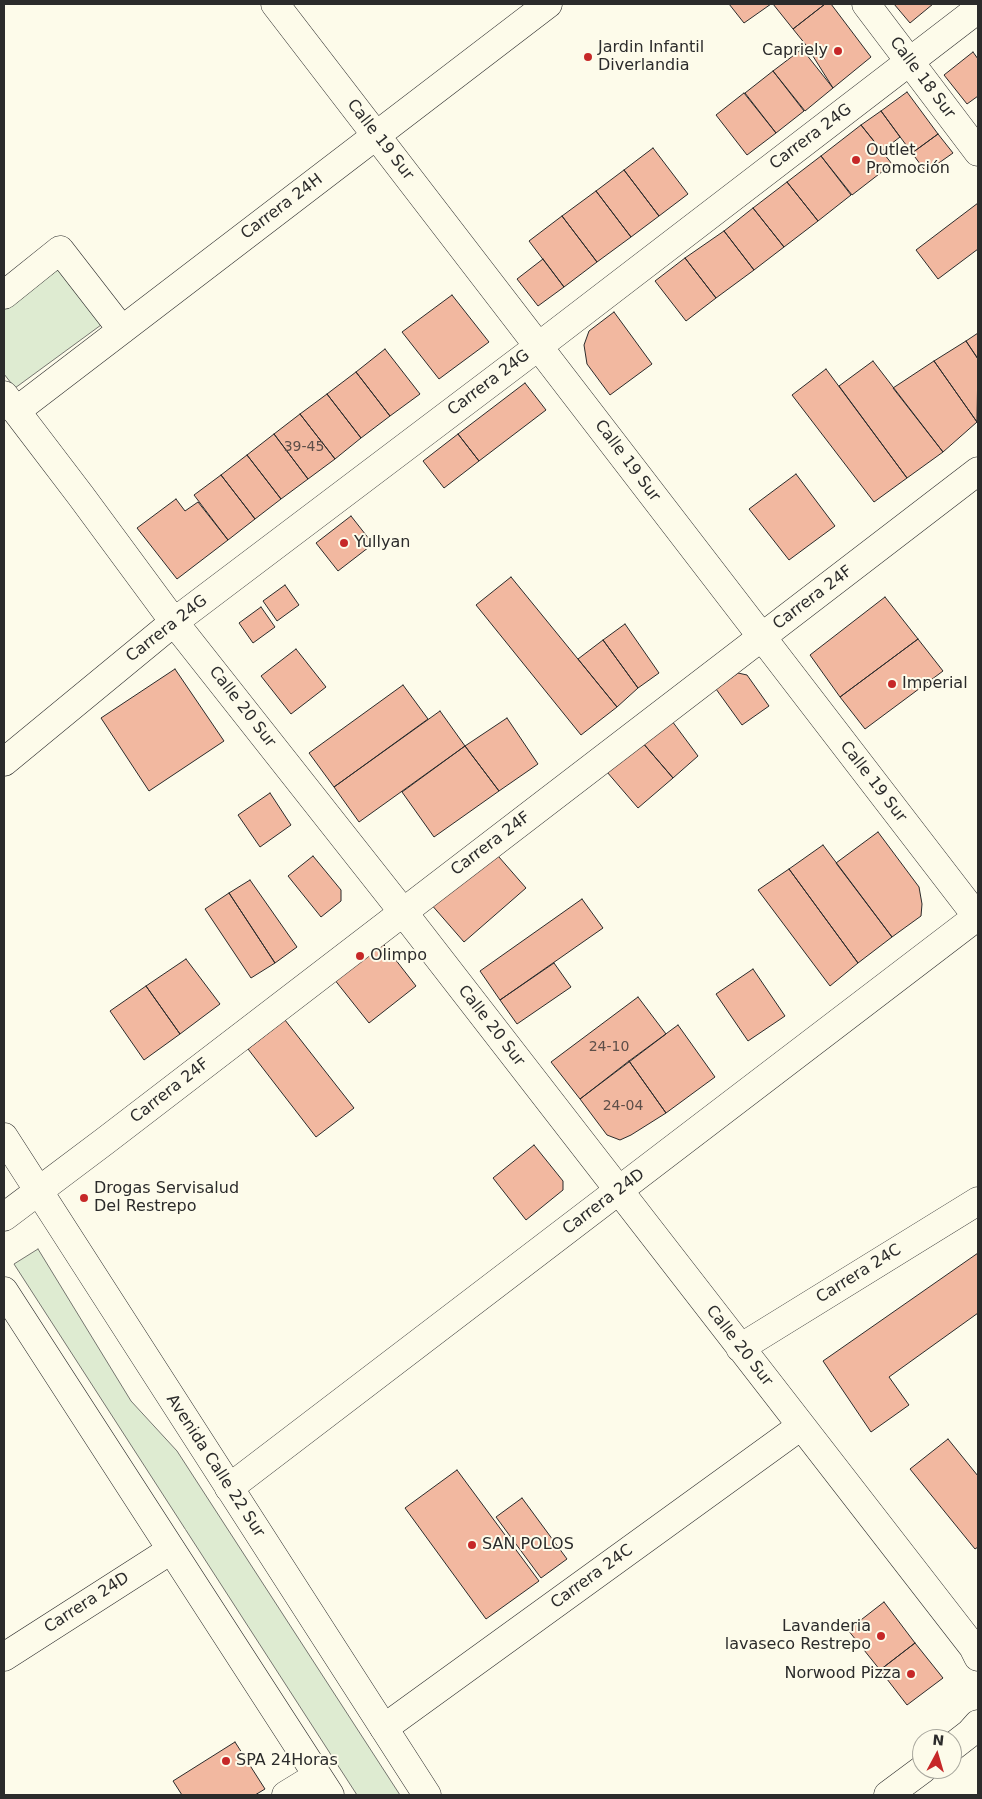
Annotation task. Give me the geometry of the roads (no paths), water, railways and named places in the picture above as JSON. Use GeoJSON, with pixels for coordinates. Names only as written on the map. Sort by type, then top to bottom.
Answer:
{"type":"FeatureCollection","features":[{"type":"Feature","properties":{"kind":"street","name":"Calle 19 Sur"},"geometry":{"type":"LineString","coordinates":[[275,4],[978,917]]}},
{"type":"Feature","properties":{"kind":"street","name":"Carrera 24H"},"geometry":{"type":"LineString","coordinates":[[10,403],[122,330],[548,4]]}},
{"type":"Feature","properties":{"kind":"street","name":"Calle 18 Sur"},"geometry":{"type":"LineString","coordinates":[[866,4],[978,152]]}},
{"type":"Feature","properties":{"kind":"street","name":"Carrera 24G"},"geometry":{"type":"LineString","coordinates":[[4,762],[174,622],[539,346],[978,9]]}},
{"type":"Feature","properties":{"kind":"street"},"geometry":{"type":"LineString","coordinates":[[4,295],[60,250],[122,330]]}},
{"type":"Feature","properties":{"kind":"street","name":"Calle 20 Sur"},"geometry":{"type":"LineString","coordinates":[[10,403],[174,622],[619,1190],[967,1640],[978,1657]]}},
{"type":"Feature","properties":{"kind":"street","name":"Carrera 24F"},"geometry":{"type":"LineString","coordinates":[[4,1216],[978,471]]}},
{"type":"Feature","properties":{"kind":"street","name":"Carrera 24D"},"geometry":{"type":"LineString","coordinates":[[229,1488],[978,917]]}},
{"type":"Feature","properties":{"kind":"street","name":"Avenida Calle 22 Sur"},"geometry":{"type":"LineString","coordinates":[[4,1137],[427,1795]]}},
{"type":"Feature","properties":{"kind":"street","name":"Carrera 24C"},"geometry":{"type":"LineString","coordinates":[[740,1348],[978,1201]]}},
{"type":"Feature","properties":{"kind":"street"},"geometry":{"type":"LineString","coordinates":[[4,1291],[323,1785],[286,1795]]}},
{"type":"Feature","properties":{"kind":"street","name":"Carrera 24C"},"geometry":{"type":"LineString","coordinates":[[384,1728],[801,1426]]}},
{"type":"Feature","properties":{"kind":"street","name":"Carrera 24D"},"geometry":{"type":"LineString","coordinates":[[4,1657],[171,1550]]}},
{"type":"Feature","properties":{"kind":"street"},"geometry":{"type":"LineString","coordinates":[[888,1795],[912,1777]]}},
{"type":"Feature","properties":{"kind":"place","name":"Capriely"},"geometry":{"type":"Point","coordinates":[838,51]}},
{"type":"Feature","properties":{"kind":"place","name":"Jardin Infantil Diverlandia"},"geometry":{"type":"Point","coordinates":[588,57]}},
{"type":"Feature","properties":{"kind":"place","name":"Outlet Promoción"},"geometry":{"type":"Point","coordinates":[856,160]}},
{"type":"Feature","properties":{"kind":"place","name":"Yullyan"},"geometry":{"type":"Point","coordinates":[344,543]}},
{"type":"Feature","properties":{"kind":"place","name":"Imperial"},"geometry":{"type":"Point","coordinates":[892,684]}},
{"type":"Feature","properties":{"kind":"place","name":"Olimpo"},"geometry":{"type":"Point","coordinates":[360,956]}},
{"type":"Feature","properties":{"kind":"place","name":"Drogas Servisalud Del Restrepo"},"geometry":{"type":"Point","coordinates":[84,1198]}},
{"type":"Feature","properties":{"kind":"place","name":"SAN POLOS"},"geometry":{"type":"Point","coordinates":[472,1545]}},
{"type":"Feature","properties":{"kind":"place","name":"Lavanderia lavaseco Restrepo"},"geometry":{"type":"Point","coordinates":[881,1636]}},
{"type":"Feature","properties":{"kind":"place","name":"Norwood Pizza"},"geometry":{"type":"Point","coordinates":[911,1674]}},
{"type":"Feature","properties":{"kind":"place","name":"SPA 24Horas"},"geometry":{"type":"Point","coordinates":[226,1761]}}]}
